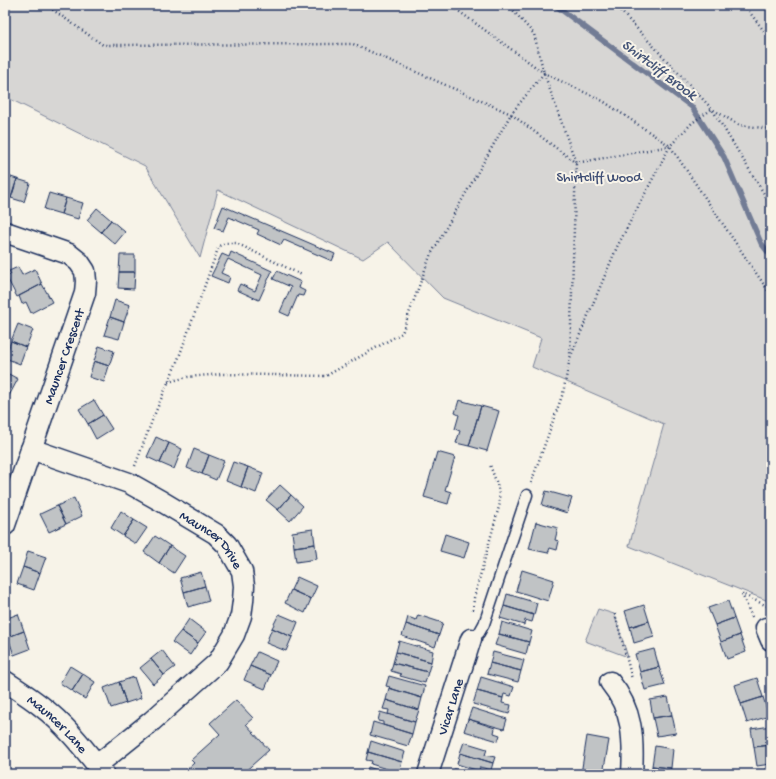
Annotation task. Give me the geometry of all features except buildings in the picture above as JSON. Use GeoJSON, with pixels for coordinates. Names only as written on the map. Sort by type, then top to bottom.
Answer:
{"type":"FeatureCollection","features":[{"type":"Feature","properties":{"kind":"street","name":"Mauncer Crescent"},"geometry":{"type":"LineString","coordinates":[[5,232],[69,254],[80,262],[85,271],[86,281],[85,294],[5,525]]}},
{"type":"Feature","properties":{"kind":"street","name":"Mauncer Drive"},"geometry":{"type":"LineString","coordinates":[[32,449],[128,483],[216,534],[227,545],[242,571],[244,586],[241,616],[234,635],[218,662],[158,715],[101,770]]}},
{"type":"Feature","properties":{"kind":"street","name":"Vicar Lane"},"geometry":{"type":"LineString","coordinates":[[428,774],[471,639]]}},
{"type":"Feature","properties":{"kind":"street","name":"Mauncer Lane"},"geometry":{"type":"LineString","coordinates":[[5,681],[41,705],[60,722],[79,742],[101,770]]}},
{"type":"Feature","properties":{"kind":"street"},"geometry":{"type":"LineString","coordinates":[[610,682],[621,699],[630,723],[633,757],[632,774]]}},
{"type":"Feature","properties":{"kind":"lane"},"geometry":{"type":"LineString","coordinates":[[471,639],[479,633],[484,624],[527,495]]}},
{"type":"Feature","properties":{"kind":"path"},"geometry":{"type":"LineString","coordinates":[[46,5],[102,44],[354,44],[511,114],[576,163],[670,146]]}},
{"type":"Feature","properties":{"kind":"path"},"geometry":{"type":"LineString","coordinates":[[445,5],[453,7],[544,72],[603,101],[670,146],[771,296]]}},
{"type":"Feature","properties":{"kind":"path"},"geometry":{"type":"LineString","coordinates":[[508,5],[534,34],[544,72],[576,163],[570,358],[563,393],[527,495]]}},
{"type":"Feature","properties":{"kind":"path"},"geometry":{"type":"LineString","coordinates":[[615,5],[712,109],[771,205]]}},
{"type":"Feature","properties":{"kind":"path"},"geometry":{"type":"LineString","coordinates":[[744,5],[771,40]]}},
{"type":"Feature","properties":{"kind":"path"},"geometry":{"type":"LineString","coordinates":[[168,382],[188,377],[220,374],[326,376],[402,333],[430,256],[511,114],[544,72]]}},
{"type":"Feature","properties":{"kind":"path"},"geometry":{"type":"LineString","coordinates":[[570,358],[616,246],[670,146],[692,123],[712,109]]}},
{"type":"Feature","properties":{"kind":"path"},"geometry":{"type":"LineString","coordinates":[[712,109],[739,124],[771,129]]}},
{"type":"Feature","properties":{"kind":"path"},"geometry":{"type":"LineString","coordinates":[[128,483],[152,418],[179,357],[219,246],[225,243],[236,244],[302,275]]}},
{"type":"Feature","properties":{"kind":"path"},"geometry":{"type":"LineString","coordinates":[[471,639],[474,598],[500,503],[498,487],[490,465]]}},
{"type":"Feature","properties":{"kind":"path"},"geometry":{"type":"LineString","coordinates":[[764,630],[742,594],[771,608]]}},
{"type":"Feature","properties":{"kind":"green space","name":"Shirtcliff Wood"},"geometry":{"type":"Polygon","coordinates":[[[5,5],[771,5],[771,602],[629,546],[664,424],[532,367],[541,338],[443,298],[388,242],[363,259],[218,190],[200,258],[145,166],[10,99],[5,99],[5,5]]]}},
{"type":"Feature","properties":{"kind":"green space"},"geometry":{"type":"Polygon","coordinates":[[[598,609],[614,614],[628,657],[585,641],[598,609]]]}},
{"type":"Feature","properties":{"kind":"waterway","name":"Shirtcliff Brook"},"geometry":{"type":"LineString","coordinates":[[555,5],[692,107],[724,157],[761,243],[771,256]]}}]}
